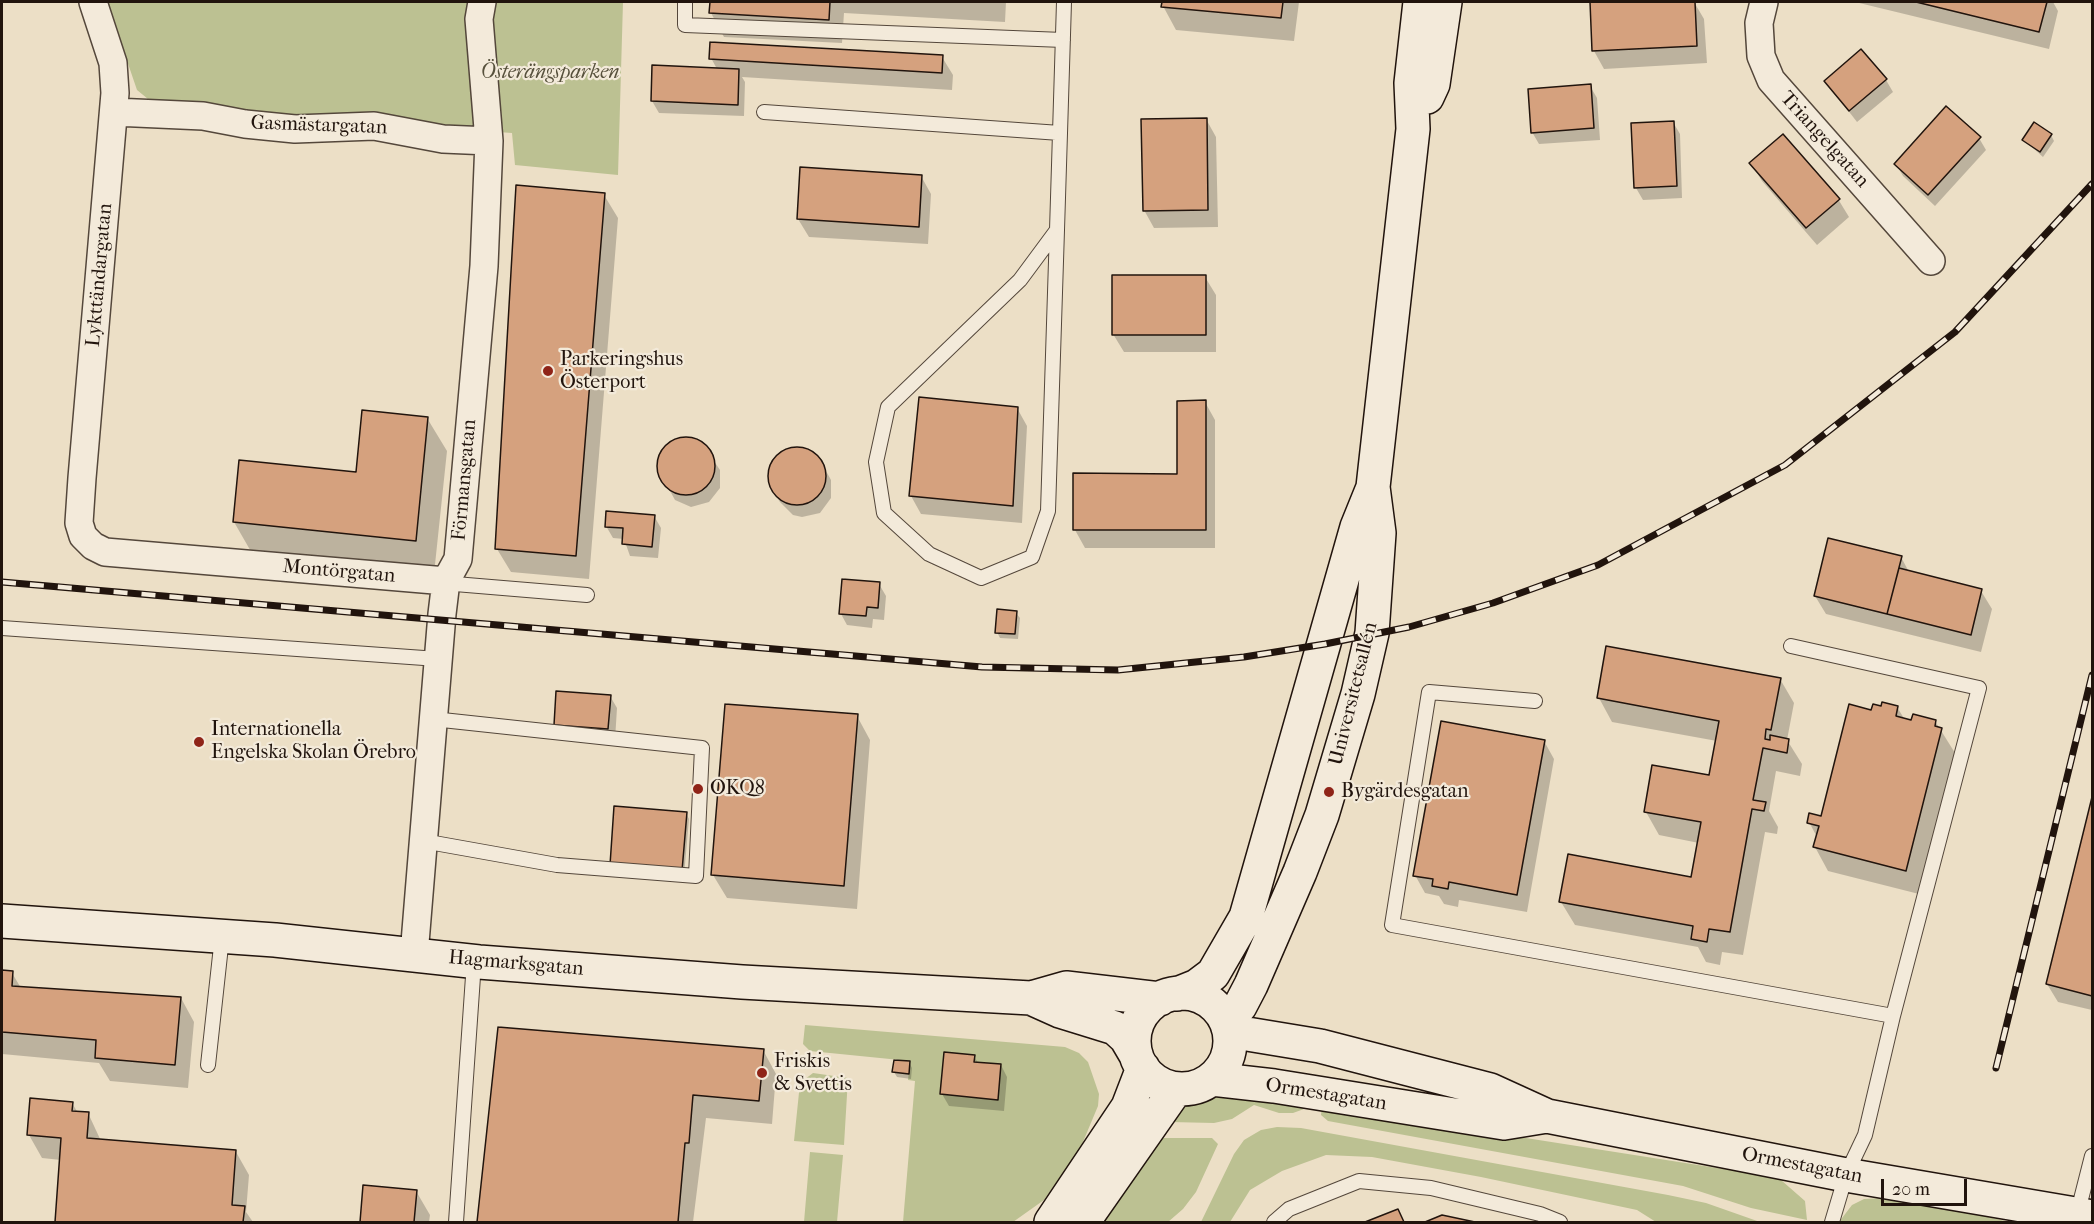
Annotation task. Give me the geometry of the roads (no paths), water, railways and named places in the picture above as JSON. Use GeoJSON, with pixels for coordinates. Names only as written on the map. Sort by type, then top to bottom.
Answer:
{"type":"FeatureCollection","features":[{"type":"Feature","properties":{"kind":"street","name":"Lykttändargatan"},"geometry":{"type":"LineString","coordinates":[[93,2],[112,63],[116,93],[79,523],[83,536],[93,546]]}},
{"type":"Feature","properties":{"kind":"street","name":"Förmansgatan"},"geometry":{"type":"LineString","coordinates":[[414,955],[438,659],[446,581],[458,559],[484,267],[489,141],[479,19],[482,2]]}},
{"type":"Feature","properties":{"kind":"street","name":"Universitetsallén"},"geometry":{"type":"LineString","coordinates":[[1228,1027],[1251,985],[1322,815],[1358,694],[1372,633],[1379,533],[1373,487],[1413,129],[1411,83],[1420,2]]}},
{"type":"Feature","properties":{"kind":"street","name":"Universitetsallén"},"geometry":{"type":"LineString","coordinates":[[1413,129],[1433,84],[1445,2]]}},
{"type":"Feature","properties":{"kind":"street","name":"Triangelgatan"},"geometry":{"type":"LineString","coordinates":[[1764,2],[1759,23],[1761,56],[1771,80],[1931,261]]}},
{"type":"Feature","properties":{"kind":"street","name":"Gasmästargatan"},"geometry":{"type":"LineString","coordinates":[[114,112],[203,116],[245,124],[295,129],[374,126],[443,139],[489,141]]}},
{"type":"Feature","properties":{"kind":"street","name":"Universitetsallén"},"geometry":{"type":"LineString","coordinates":[[1168,996],[1197,986],[1213,974],[1246,917],[1357,527],[1373,487]]}},
{"type":"Feature","properties":{"kind":"street","name":"Montörgatan"},"geometry":{"type":"LineString","coordinates":[[93,546],[105,552],[446,581]]}},
{"type":"Feature","properties":{"kind":"street","name":"Hagmarksgatan"},"geometry":{"type":"LineString","coordinates":[[2,921],[222,937],[474,962],[742,982],[1031,998],[1066,988],[1168,996]]}},
{"type":"Feature","properties":{"kind":"street"},"geometry":{"type":"LineString","coordinates":[[1051,1222],[1128,1107],[1139,1062],[1134,1039],[1138,1022],[1147,1009],[1168,996],[1189,994],[1207,1001],[1221,1012],[1228,1027],[1227,1058],[1212,1079],[1195,1087],[1176,1089],[1159,1083],[1139,1062]]}},
{"type":"Feature","properties":{"kind":"street","name":"Hagmarksgatan"},"geometry":{"type":"LineString","coordinates":[[1031,998],[1060,1011],[1115,1028],[1126,1038],[1139,1062]]}},
{"type":"Feature","properties":{"kind":"street","name":"Ormestagatan"},"geometry":{"type":"LineString","coordinates":[[1228,1027],[1320,1046],[1479,1087],[1547,1116],[1846,1174],[2085,1216]]}},
{"type":"Feature","properties":{"kind":"street","name":"Ormestagatan"},"geometry":{"type":"LineString","coordinates":[[1212,1079],[1274,1086],[1503,1123],[1547,1116]]}},
{"type":"Feature","properties":{"kind":"street"},"geometry":{"type":"LineString","coordinates":[[1083,1222],[1176,1089]]}},
{"type":"Feature","properties":{"kind":"lane"},"geometry":{"type":"LineString","coordinates":[[686,2],[685,25],[1063,40]]}},
{"type":"Feature","properties":{"kind":"lane"},"geometry":{"type":"LineString","coordinates":[[1057,230],[1020,280],[888,407],[885,418],[876,462],[884,513],[929,554],[981,578],[1032,556],[1048,511],[1057,230],[1063,40],[1064,2]]}},
{"type":"Feature","properties":{"kind":"lane"},"geometry":{"type":"LineString","coordinates":[[764,112],[1060,133]]}},
{"type":"Feature","properties":{"kind":"lane","name":"Montörgatan"},"geometry":{"type":"LineString","coordinates":[[446,581],[455,584],[587,595]]}},
{"type":"Feature","properties":{"kind":"lane"},"geometry":{"type":"LineString","coordinates":[[2,628],[438,659]]}},
{"type":"Feature","properties":{"kind":"lane"},"geometry":{"type":"LineString","coordinates":[[1791,646],[1979,688],[1893,1016],[1865,1135],[1846,1174],[1832,1222]]}},
{"type":"Feature","properties":{"kind":"lane"},"geometry":{"type":"LineString","coordinates":[[1535,701],[1429,692],[1392,925],[1893,1016]]}},
{"type":"Feature","properties":{"kind":"lane"},"geometry":{"type":"LineString","coordinates":[[423,841],[556,865],[696,876],[702,747],[433,719]]}},
{"type":"Feature","properties":{"kind":"lane"},"geometry":{"type":"LineString","coordinates":[[208,1065],[222,937]]}},
{"type":"Feature","properties":{"kind":"lane"},"geometry":{"type":"LineString","coordinates":[[456,1222],[474,962]]}},
{"type":"Feature","properties":{"kind":"lane"},"geometry":{"type":"LineString","coordinates":[[2085,1216],[2092,1156]]}},
{"type":"Feature","properties":{"kind":"lane"},"geometry":{"type":"LineString","coordinates":[[1274,1222],[1289,1209],[1359,1181],[1431,1188],[1540,1214],[1560,1222]]}},
{"type":"Feature","properties":{"kind":"railway"},"geometry":{"type":"LineString","coordinates":[[2,582],[982,667],[1118,670],[1244,657],[1325,644],[1409,627],[1493,603],[1598,565],[1785,465],[1955,332],[2092,184]]}},
{"type":"Feature","properties":{"kind":"railway"},"geometry":{"type":"LineString","coordinates":[[1996,1068],[2092,675]]}},
{"type":"Feature","properties":{"kind":"place","name":"Parkeringshus Österport"},"geometry":{"type":"Point","coordinates":[548,371]}},
{"type":"Feature","properties":{"kind":"place","name":"Internationella Engelska Skolan Örebro"},"geometry":{"type":"Point","coordinates":[199,742]}},
{"type":"Feature","properties":{"kind":"place","name":"OKQ8"},"geometry":{"type":"Point","coordinates":[698,789]}},
{"type":"Feature","properties":{"kind":"place","name":"Bygärdesgatan"},"geometry":{"type":"Point","coordinates":[1329,792]}},
{"type":"Feature","properties":{"kind":"place","name":"Friskis & Svettis"},"geometry":{"type":"Point","coordinates":[762,1073]}},
{"type":"Feature","properties":{"kind":"park label","name":"Österängsparken"},"geometry":{"type":"Point","coordinates":[550,73]}}]}
